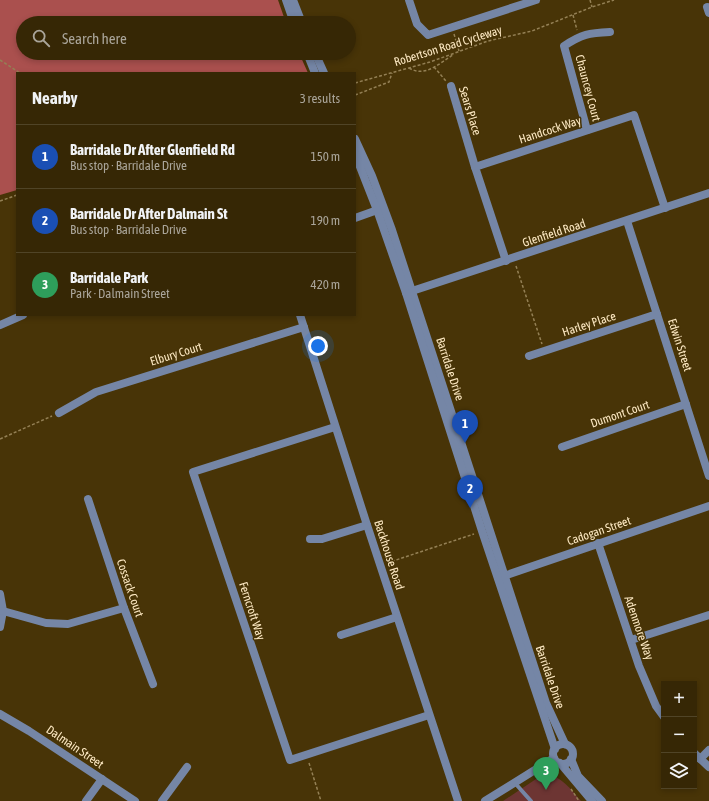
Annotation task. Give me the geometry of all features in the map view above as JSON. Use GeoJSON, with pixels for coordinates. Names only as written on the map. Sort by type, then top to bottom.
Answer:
{"type":"FeatureCollection","features":[{"type":"Feature","properties":{"kind":"street"},"geometry":{"type":"LineString","coordinates":[[286,0],[292,16]]}},
{"type":"Feature","properties":{"kind":"street"},"geometry":{"type":"LineString","coordinates":[[293,0],[299,16]]}},
{"type":"Feature","properties":{"kind":"street"},"geometry":{"type":"LineString","coordinates":[[409,0],[416,24],[428,35],[452,28],[518,3],[536,0]]}},
{"type":"Feature","properties":{"kind":"street","name":"Chauncey Court"},"geometry":{"type":"LineString","coordinates":[[587,130],[564,46],[579,36],[588,33],[610,32]]}},
{"type":"Feature","properties":{"kind":"street"},"geometry":{"type":"LineString","coordinates":[[310,60],[315,72]]}},
{"type":"Feature","properties":{"kind":"street"},"geometry":{"type":"LineString","coordinates":[[318,60],[324,72]]}},
{"type":"Feature","properties":{"kind":"street","name":"Sears Place"},"geometry":{"type":"LineString","coordinates":[[451,86],[475,167]]}},
{"type":"Feature","properties":{"kind":"street","name":"Handcock Way"},"geometry":{"type":"LineString","coordinates":[[475,167],[634,115],[665,208]]}},
{"type":"Feature","properties":{"kind":"street","name":"Barridale Drive"},"geometry":{"type":"LineString","coordinates":[[356,142],[409,292],[555,749]]}},
{"type":"Feature","properties":{"kind":"street","name":"Barridale Drive"},"geometry":{"type":"LineString","coordinates":[[356,156],[381,209]]}},
{"type":"Feature","properties":{"kind":"street"},"geometry":{"type":"LineString","coordinates":[[475,167],[510,260]]}},
{"type":"Feature","properties":{"kind":"street","name":"Glenfield Road"},"geometry":{"type":"LineString","coordinates":[[409,292],[627,222],[709,193]]}},
{"type":"Feature","properties":{"kind":"street"},"geometry":{"type":"LineString","coordinates":[[356,218],[381,209]]}},
{"type":"Feature","properties":{"kind":"street","name":"Edwin Street"},"geometry":{"type":"LineString","coordinates":[[627,222],[709,476]]}},
{"type":"Feature","properties":{"kind":"street","name":"Barridale Drive"},"geometry":{"type":"LineString","coordinates":[[409,292],[482,531],[501,577],[548,707],[565,744]]}},
{"type":"Feature","properties":{"kind":"street","name":"Harley Place"},"geometry":{"type":"LineString","coordinates":[[529,356],[657,314]]}},
{"type":"Feature","properties":{"kind":"street"},"geometry":{"type":"LineString","coordinates":[[0,325],[21,316]]}},
{"type":"Feature","properties":{"kind":"street","name":"Backhouse Road"},"geometry":{"type":"LineString","coordinates":[[300,316],[380,566],[458,801]]}},
{"type":"Feature","properties":{"kind":"street","name":"Elbury Court"},"geometry":{"type":"LineString","coordinates":[[59,413],[96,392],[304,327]]}},
{"type":"Feature","properties":{"kind":"street","name":"Dumont Court"},"geometry":{"type":"LineString","coordinates":[[562,447],[686,404]]}},
{"type":"Feature","properties":{"kind":"street","name":"Ferncroft Way"},"geometry":{"type":"LineString","coordinates":[[335,427],[193,472],[290,760],[429,715]]}},
{"type":"Feature","properties":{"kind":"street","name":"Cossack Court"},"geometry":{"type":"LineString","coordinates":[[88,499],[124,608],[153,684]]}},
{"type":"Feature","properties":{"kind":"street","name":"Cadogan Street"},"geometry":{"type":"LineString","coordinates":[[501,577],[709,506]]}},
{"type":"Feature","properties":{"kind":"street"},"geometry":{"type":"LineString","coordinates":[[310,539],[322,539],[367,525]]}},
{"type":"Feature","properties":{"kind":"street","name":"Adenmore Way"},"geometry":{"type":"LineString","coordinates":[[598,543],[631,640],[656,706],[661,712]]}},
{"type":"Feature","properties":{"kind":"street"},"geometry":{"type":"LineString","coordinates":[[0,594],[3,610],[0,627]]}},
{"type":"Feature","properties":{"kind":"street"},"geometry":{"type":"LineString","coordinates":[[3,610],[46,623],[68,624],[124,608]]}},
{"type":"Feature","properties":{"kind":"street"},"geometry":{"type":"LineString","coordinates":[[631,640],[709,615]]}},
{"type":"Feature","properties":{"kind":"street"},"geometry":{"type":"LineString","coordinates":[[341,635],[397,617]]}},
{"type":"Feature","properties":{"kind":"street","name":"Dalmain Street"},"geometry":{"type":"LineString","coordinates":[[0,714],[135,801]]}},
{"type":"Feature","properties":{"kind":"street"},"geometry":{"type":"LineString","coordinates":[[485,801],[514,782],[557,760],[566,763],[571,759],[573,754],[571,748],[565,744],[559,745],[555,749],[557,760],[592,801]]}},
{"type":"Feature","properties":{"kind":"street"},"geometry":{"type":"LineString","coordinates":[[709,750],[697,756],[709,767]]}},
{"type":"Feature","properties":{"kind":"street"},"geometry":{"type":"LineString","coordinates":[[571,759],[578,776],[602,801]]}},
{"type":"Feature","properties":{"kind":"street"},"geometry":{"type":"LineString","coordinates":[[162,801],[187,767]]}},
{"type":"Feature","properties":{"kind":"street"},"geometry":{"type":"LineString","coordinates":[[86,801],[102,779]]}},
{"type":"Feature","properties":{"kind":"lane"},"geometry":{"type":"LineString","coordinates":[[514,782],[531,801]]}},
{"type":"Feature","properties":{"kind":"path"},"geometry":{"type":"LineString","coordinates":[[590,0],[592,7]]}},
{"type":"Feature","properties":{"kind":"path","name":"Robertson Road Cycleway"},"geometry":{"type":"LineString","coordinates":[[356,83],[459,52],[488,40],[532,32],[572,14],[614,0]]}},
{"type":"Feature","properties":{"kind":"path"},"geometry":{"type":"LineString","coordinates":[[572,14],[579,36]]}},
{"type":"Feature","properties":{"kind":"path"},"geometry":{"type":"LineString","coordinates":[[409,68],[416,72],[427,71],[459,52],[452,28]]}},
{"type":"Feature","properties":{"kind":"path"},"geometry":{"type":"LineString","coordinates":[[0,60],[18,72]]}},
{"type":"Feature","properties":{"kind":"path","name":"Sears Place"},"geometry":{"type":"LineString","coordinates":[[434,67],[451,86]]}},
{"type":"Feature","properties":{"kind":"path"},"geometry":{"type":"LineString","coordinates":[[356,95],[384,86],[389,82],[392,72]]}},
{"type":"Feature","properties":{"kind":"path"},"geometry":{"type":"LineString","coordinates":[[0,201],[16,197]]}},
{"type":"Feature","properties":{"kind":"path"},"geometry":{"type":"LineString","coordinates":[[510,260],[544,351]]}},
{"type":"Feature","properties":{"kind":"path"},"geometry":{"type":"LineString","coordinates":[[0,439],[59,413]]}},
{"type":"Feature","properties":{"kind":"path"},"geometry":{"type":"LineString","coordinates":[[380,566],[482,531]]}},
{"type":"Feature","properties":{"kind":"path"},"geometry":{"type":"LineString","coordinates":[[306,755],[321,801]]}},
{"type":"Feature","properties":{"kind":"shaded area"},"geometry":{"type":"Polygon","coordinates":[[[0,0],[278,0],[284,16],[16,16],[16,60],[302,60],[308,72],[16,72],[16,190],[0,195],[0,0]]]}},
{"type":"Feature","properties":{"kind":"shaded area"},"geometry":{"type":"Polygon","coordinates":[[[545,773],[561,780],[581,801],[503,801],[545,773]]]}},
{"type":"Feature","properties":{"kind":"place","name":"Barridale Dr After Glenfield Rd"},"geometry":{"type":"Point","coordinates":[465,443]}},
{"type":"Feature","properties":{"kind":"place","name":"Barridale Dr After Dalmain St"},"geometry":{"type":"Point","coordinates":[470,508]}},
{"type":"Feature","properties":{"kind":"place","name":"Barridale Park"},"geometry":{"type":"Point","coordinates":[546,790]}}]}
